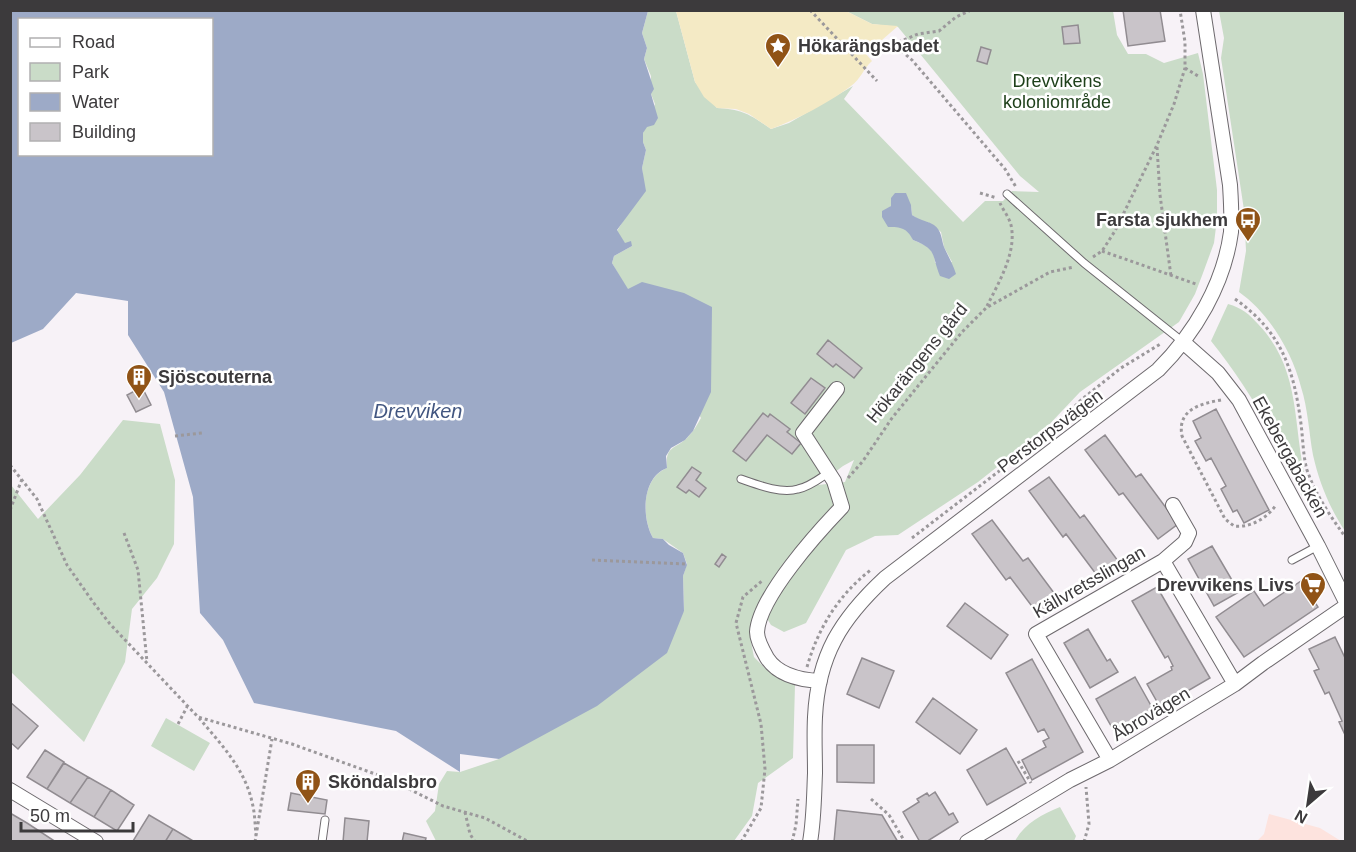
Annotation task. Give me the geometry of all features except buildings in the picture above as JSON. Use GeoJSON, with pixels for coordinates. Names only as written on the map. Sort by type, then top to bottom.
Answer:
{"type":"FeatureCollection","features":[{"type":"Feature","properties":{"kind":"street","name":"Perstorpsvägen"},"geometry":{"type":"LineString","coordinates":[[810,842],[814,806],[815,717],[820,681],[827,654],[845,621],[870,592],[933,540],[1137,388],[1165,363],[1178,338],[1199,319],[1216,284],[1226,258],[1231,231],[1230,185],[1203,10]]}},
{"type":"Feature","properties":{"kind":"street","name":"Ekebergabacken"},"geometry":{"type":"LineString","coordinates":[[1178,338],[1218,373],[1239,400],[1318,546],[1346,604]]}},
{"type":"Feature","properties":{"kind":"street"},"geometry":{"type":"LineString","coordinates":[[820,681],[793,677],[770,662],[762,650],[757,633],[764,611],[779,583],[819,531],[842,507],[834,481],[803,433],[837,389]]}},
{"type":"Feature","properties":{"kind":"street","name":"Källvretsslingan"},"geometry":{"type":"LineString","coordinates":[[1110,760],[1036,634],[1162,561],[1185,542],[1189,533],[1173,505]]}},
{"type":"Feature","properties":{"kind":"street","name":"Källvretsslingan"},"geometry":{"type":"LineString","coordinates":[[1162,561],[1235,684]]}},
{"type":"Feature","properties":{"kind":"street","name":"Åbrovägen"},"geometry":{"type":"LineString","coordinates":[[967,842],[1110,760],[1235,684],[1346,604]]}},
{"type":"Feature","properties":{"kind":"street"},"geometry":{"type":"LineString","coordinates":[[10,790],[96,842]]}},
{"type":"Feature","properties":{"kind":"lane"},"geometry":{"type":"LineString","coordinates":[[1007,194],[1084,263],[1178,338]]}},
{"type":"Feature","properties":{"kind":"lane"},"geometry":{"type":"LineString","coordinates":[[741,479],[759,486],[796,490],[828,474]]}},
{"type":"Feature","properties":{"kind":"lane"},"geometry":{"type":"LineString","coordinates":[[1292,560],[1318,546]]}},
{"type":"Feature","properties":{"kind":"lane"},"geometry":{"type":"LineString","coordinates":[[322,842],[325,820]]}},
{"type":"Feature","properties":{"kind":"path"},"geometry":{"type":"LineString","coordinates":[[810,10],[877,81]]}},
{"type":"Feature","properties":{"kind":"path"},"geometry":{"type":"LineString","coordinates":[[971,10],[956,17],[939,31],[918,34],[894,44],[912,60],[1005,169],[1019,191]]}},
{"type":"Feature","properties":{"kind":"path"},"geometry":{"type":"LineString","coordinates":[[1180,10],[1185,42],[1185,68],[1174,104],[1157,145],[1115,231],[1102,251],[1196,284]]}},
{"type":"Feature","properties":{"kind":"path"},"geometry":{"type":"LineString","coordinates":[[1185,68],[1206,81]]}},
{"type":"Feature","properties":{"kind":"path"},"geometry":{"type":"LineString","coordinates":[[1157,145],[1160,195],[1171,276]]}},
{"type":"Feature","properties":{"kind":"path"},"geometry":{"type":"LineString","coordinates":[[980,193],[997,198],[1010,223],[1012,238],[1008,262],[986,308]]}},
{"type":"Feature","properties":{"kind":"path"},"geometry":{"type":"LineString","coordinates":[[1086,254],[1092,258]]}},
{"type":"Feature","properties":{"kind":"path","name":"Hökarängens gård"},"geometry":{"type":"LineString","coordinates":[[839,503],[844,483],[863,461],[892,418],[962,332],[986,308],[1050,272],[1084,263]]}},
{"type":"Feature","properties":{"kind":"path"},"geometry":{"type":"LineString","coordinates":[[1199,289],[1203,281]]}},
{"type":"Feature","properties":{"kind":"path"},"geometry":{"type":"LineString","coordinates":[[1235,299],[1253,311],[1278,341],[1295,383],[1306,468],[1313,485],[1346,538]]}},
{"type":"Feature","properties":{"kind":"path"},"geometry":{"type":"LineString","coordinates":[[907,542],[1050,432],[1081,399],[1121,368],[1178,338]]}},
{"type":"Feature","properties":{"kind":"path"},"geometry":{"type":"LineString","coordinates":[[1221,400],[1202,404],[1187,413],[1181,422],[1182,436],[1225,519],[1234,526],[1249,526],[1270,514],[1276,505]]}},
{"type":"Feature","properties":{"kind":"path"},"geometry":{"type":"LineString","coordinates":[[175,436],[202,433]]}},
{"type":"Feature","properties":{"kind":"path"},"geometry":{"type":"LineString","coordinates":[[10,465],[37,499],[67,565],[110,624],[188,706],[228,753],[243,777],[252,802],[256,836]]}},
{"type":"Feature","properties":{"kind":"path"},"geometry":{"type":"LineString","coordinates":[[10,510],[22,479]]}},
{"type":"Feature","properties":{"kind":"path"},"geometry":{"type":"LineString","coordinates":[[124,533],[138,570],[147,662]]}},
{"type":"Feature","properties":{"kind":"path"},"geometry":{"type":"LineString","coordinates":[[592,560],[687,564]]}},
{"type":"Feature","properties":{"kind":"path"},"geometry":{"type":"LineString","coordinates":[[803,679],[812,650],[831,612],[843,596],[874,567]]}},
{"type":"Feature","properties":{"kind":"path"},"geometry":{"type":"LineString","coordinates":[[178,724],[188,706]]}},
{"type":"Feature","properties":{"kind":"path"},"geometry":{"type":"LineString","coordinates":[[198,717],[388,778],[443,806],[485,818],[529,842]]}},
{"type":"Feature","properties":{"kind":"path"},"geometry":{"type":"LineString","coordinates":[[255,842],[272,739]]}},
{"type":"Feature","properties":{"kind":"path"},"geometry":{"type":"LineString","coordinates":[[1018,760],[1031,783]]}},
{"type":"Feature","properties":{"kind":"path"},"geometry":{"type":"LineString","coordinates":[[1084,842],[1089,824],[1085,773]]}},
{"type":"Feature","properties":{"kind":"path"},"geometry":{"type":"LineString","coordinates":[[792,842],[799,795]]}},
{"type":"Feature","properties":{"kind":"path"},"geometry":{"type":"LineString","coordinates":[[871,800],[889,815],[905,842]]}},
{"type":"Feature","properties":{"kind":"path"},"geometry":{"type":"LineString","coordinates":[[465,812],[470,834],[475,842]]}},
{"type":"Feature","properties":{"kind":"shaded area"},"geometry":{"type":"Polygon","coordinates":[[[1269,814],[1320,828],[1341,841],[1257,841],[1264,834],[1269,814]]]}},
{"type":"Feature","properties":{"kind":"green space","name":"Drevvikens koloniområde"},"geometry":{"type":"Polygon","coordinates":[[[648,11],[676,11],[695,82],[717,108],[746,114],[771,129],[789,123],[853,86],[844,99],[963,222],[985,201],[1003,201],[1012,191],[1039,192],[1020,176],[898,27],[872,24],[846,11],[1113,11],[1117,35],[1128,54],[1146,54],[1164,63],[1198,53],[1203,74],[1217,190],[1214,243],[1195,294],[1179,322],[1080,392],[1043,431],[978,482],[898,535],[875,536],[846,550],[806,623],[784,632],[771,625],[761,609],[752,620],[751,642],[754,657],[767,670],[795,685],[793,758],[758,783],[752,816],[734,841],[436,841],[426,821],[435,811],[439,784],[447,771],[460,772],[499,759],[684,611],[683,576],[687,564],[683,553],[663,539],[653,538],[647,519],[646,499],[653,480],[667,468],[667,456],[671,449],[689,436],[701,418],[612,263],[614,256],[632,246],[625,244],[617,231],[628,213],[643,178],[642,168],[646,150],[643,133],[655,104],[651,94],[651,76],[644,59],[647,48],[642,33],[648,11]],[[911,205],[891,206],[888,209],[901,227],[909,231],[913,240],[931,250],[935,263],[952,262],[944,247],[941,232],[928,222],[922,222],[912,215],[911,205]],[[854,460],[843,466],[818,485],[845,482],[854,460]]]}},
{"type":"Feature","properties":{"kind":"green space"},"geometry":{"type":"Polygon","coordinates":[[[1219,11],[1345,11],[1345,531],[1318,475],[1307,412],[1292,360],[1269,322],[1239,292],[1246,251],[1244,210],[1221,58],[1224,38],[1219,11]]]}},
{"type":"Feature","properties":{"kind":"green space"},"geometry":{"type":"Polygon","coordinates":[[[1228,304],[1241,309],[1255,320],[1273,342],[1283,362],[1294,402],[1308,488],[1302,496],[1262,415],[1238,377],[1211,341],[1228,304]]]}},
{"type":"Feature","properties":{"kind":"green space"},"geometry":{"type":"Polygon","coordinates":[[[123,420],[160,424],[175,480],[174,544],[157,578],[132,609],[125,662],[84,742],[11,672],[11,485],[38,519],[80,475],[123,420]]]}},
{"type":"Feature","properties":{"kind":"green space"},"geometry":{"type":"Polygon","coordinates":[[[166,718],[210,743],[194,771],[151,746],[166,718]]]}},
{"type":"Feature","properties":{"kind":"green space"},"geometry":{"type":"Polygon","coordinates":[[[1060,807],[1076,836],[1074,841],[1015,841],[1034,820],[1060,807]]]}},
{"type":"Feature","properties":{"kind":"sand","name":"Hökarängsbadet"},"geometry":{"type":"Polygon","coordinates":[[[676,11],[846,11],[872,24],[898,26],[866,54],[872,61],[854,83],[813,110],[771,129],[749,114],[736,109],[717,108],[704,97],[695,82],[676,11]]]}},
{"type":"Feature","properties":{"kind":"water","name":"Drevviken"},"geometry":{"type":"Polygon","coordinates":[[[10,11],[648,11],[642,33],[647,48],[644,59],[654,89],[651,94],[658,118],[654,125],[647,127],[643,133],[646,150],[642,168],[646,191],[617,230],[625,243],[631,241],[632,246],[614,256],[612,263],[628,289],[642,282],[684,293],[712,307],[711,392],[693,431],[685,440],[671,448],[666,456],[667,468],[653,480],[646,498],[647,519],[653,538],[663,539],[683,553],[687,565],[683,576],[684,611],[667,653],[597,706],[499,759],[460,754],[460,772],[396,731],[254,703],[223,640],[200,613],[193,497],[164,392],[128,335],[128,301],[76,293],[43,329],[11,343],[10,11]]]}},
{"type":"Feature","properties":{"kind":"water"},"geometry":{"type":"Polygon","coordinates":[[[895,193],[906,193],[912,215],[932,224],[939,230],[956,274],[949,279],[940,276],[927,247],[913,240],[903,229],[888,227],[882,217],[882,211],[891,206],[891,198],[895,193]]]}},
{"type":"Feature","properties":{"kind":"place","name":"Hökarängsbadet"},"geometry":{"type":"Point","coordinates":[778,69]}},
{"type":"Feature","properties":{"kind":"place","name":"Farsta sjukhem"},"geometry":{"type":"Point","coordinates":[1248,243]}},
{"type":"Feature","properties":{"kind":"place","name":"Sjöscouterna"},"geometry":{"type":"Point","coordinates":[139,400]}},
{"type":"Feature","properties":{"kind":"place","name":"Drevvikens Livs"},"geometry":{"type":"Point","coordinates":[1313,608]}},
{"type":"Feature","properties":{"kind":"place","name":"Sköndalsbro"},"geometry":{"type":"Point","coordinates":[308,805]}}]}
